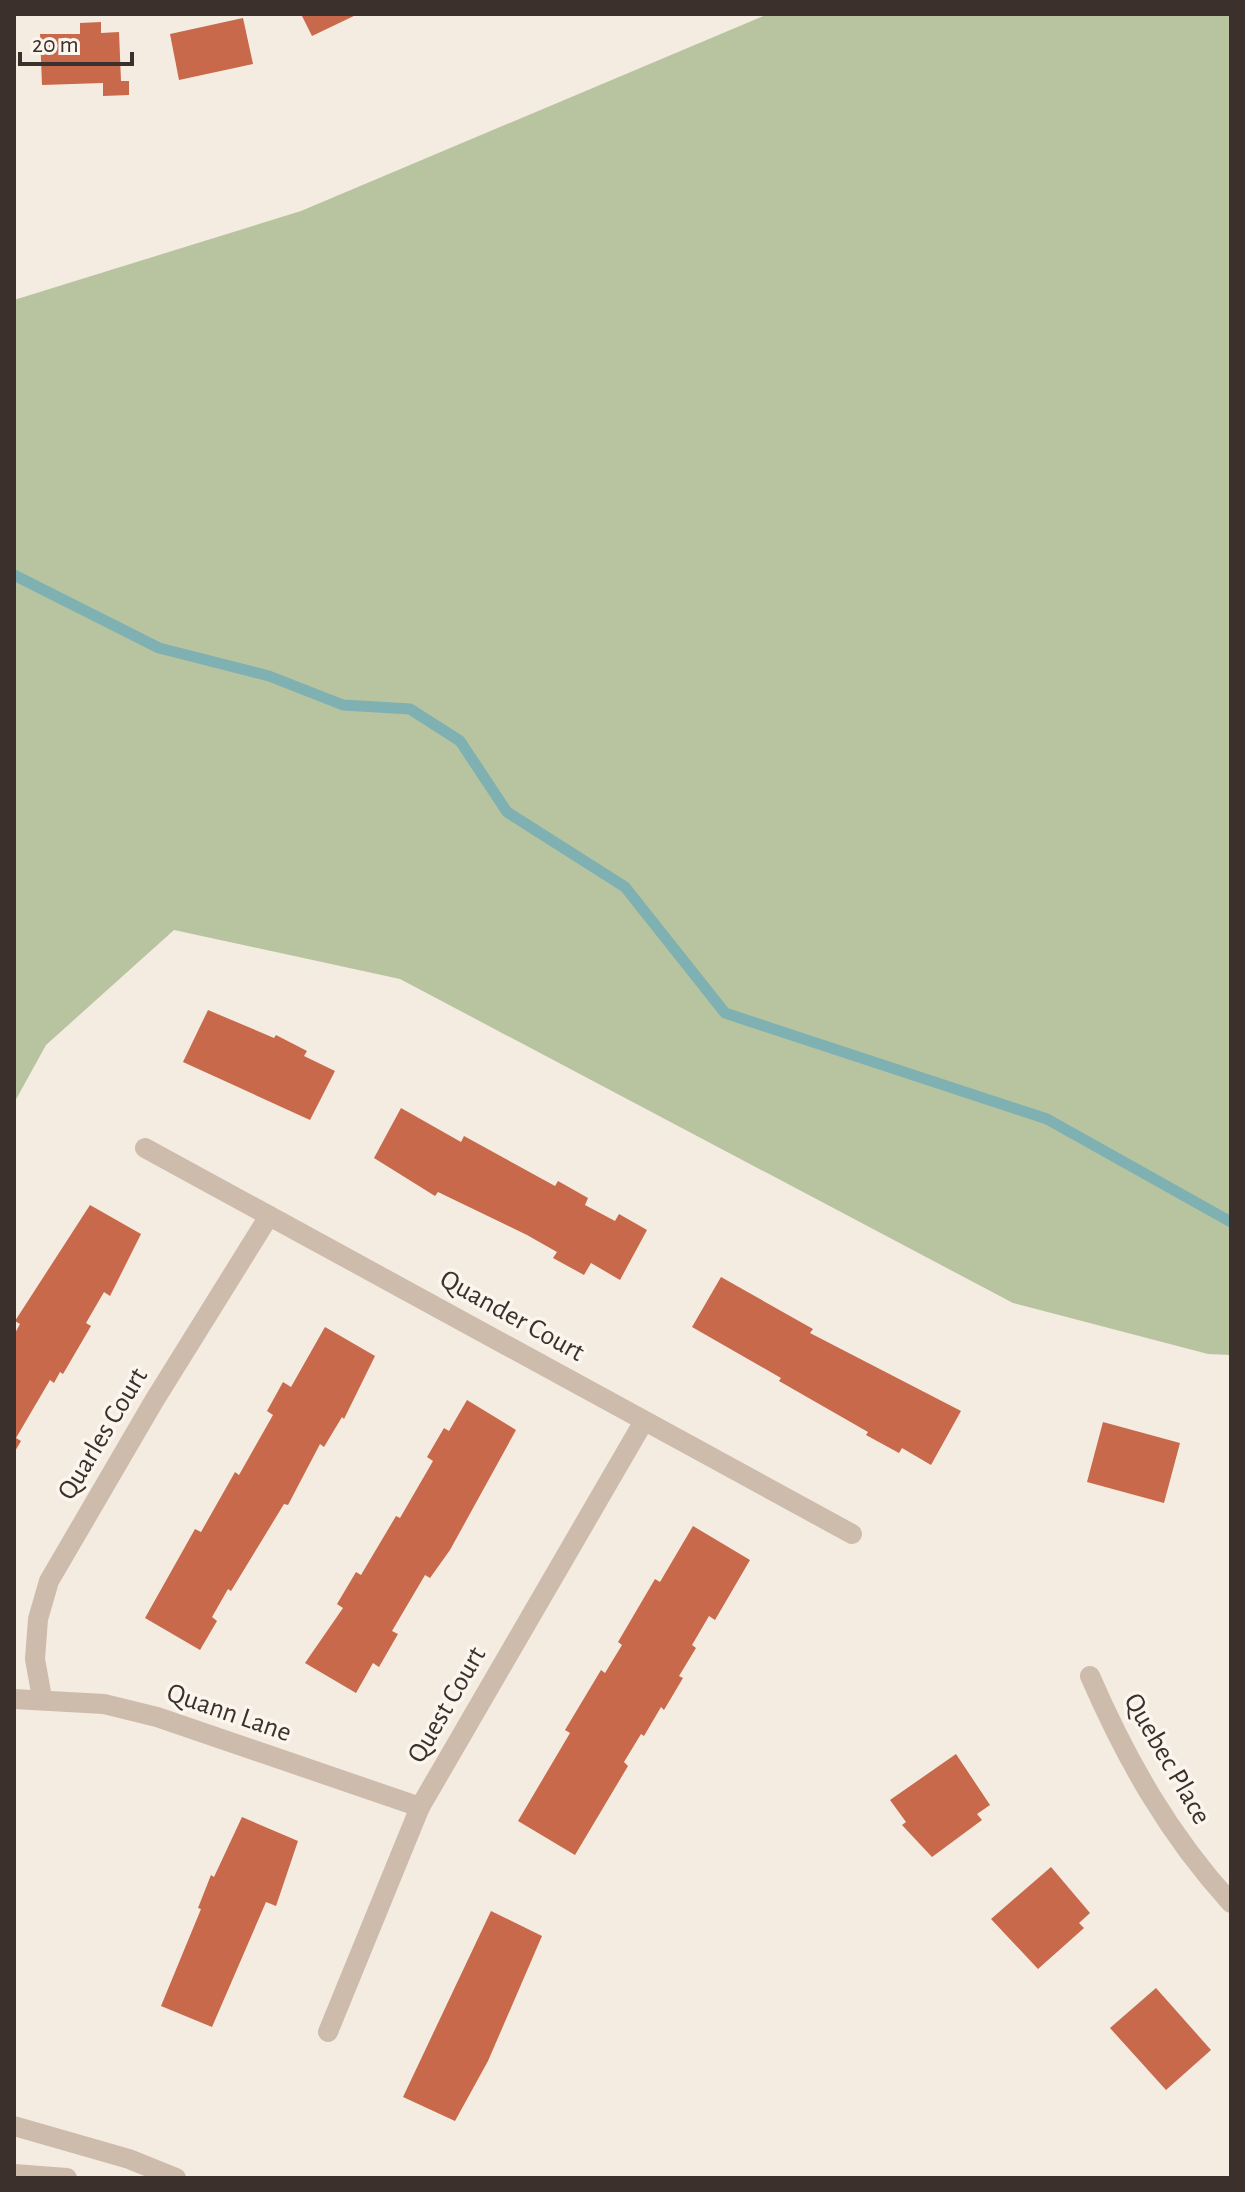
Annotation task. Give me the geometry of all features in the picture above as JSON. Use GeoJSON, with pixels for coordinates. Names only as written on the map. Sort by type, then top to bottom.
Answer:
{"type":"FeatureCollection","features":[{"type":"Feature","properties":{"kind":"street","name":"Quander Court"},"geometry":{"type":"LineString","coordinates":[[145,1148],[852,1534]]}},
{"type":"Feature","properties":{"kind":"street","name":"Quarles Court"},"geometry":{"type":"LineString","coordinates":[[42,1698],[35,1659],[38,1619],[49,1581],[154,1401],[269,1216]]}},
{"type":"Feature","properties":{"kind":"street","name":"Quest Court"},"geometry":{"type":"LineString","coordinates":[[328,2032],[420,1807],[644,1421]]}},
{"type":"Feature","properties":{"kind":"street","name":"Quebec Place"},"geometry":{"type":"LineString","coordinates":[[1090,1676],[1120,1746],[1158,1812],[1231,1903]]}},
{"type":"Feature","properties":{"kind":"street","name":"Quann Lane"},"geometry":{"type":"LineString","coordinates":[[14,1699],[42,1698],[104,1704],[157,1717],[420,1807]]}},
{"type":"Feature","properties":{"kind":"street"},"geometry":{"type":"LineString","coordinates":[[14,2126],[129,2159],[176,2178]]}},
{"type":"Feature","properties":{"kind":"street"},"geometry":{"type":"LineString","coordinates":[[14,2174],[67,2178]]}},
{"type":"Feature","properties":{"kind":"green space"},"geometry":{"type":"Polygon","coordinates":[[[768,14],[1231,14],[1231,1355],[1208,1354],[1013,1303],[400,979],[174,930],[46,1045],[14,1103],[14,300],[301,211],[768,14]]]}},
{"type":"Feature","properties":{"kind":"building"},"geometry":{"type":"Polygon","coordinates":[[[301,14],[358,14],[312,36],[301,14]]]}},
{"type":"Feature","properties":{"kind":"building"},"geometry":{"type":"Polygon","coordinates":[[[243,18],[253,64],[179,80],[170,34],[243,18]]]}},
{"type":"Feature","properties":{"kind":"building"},"geometry":{"type":"Polygon","coordinates":[[[101,22],[101,33],[119,32],[121,81],[129,81],[129,95],[103,96],[103,83],[42,85],[40,34],[80,34],[80,23],[101,22]]]}},
{"type":"Feature","properties":{"kind":"building"},"geometry":{"type":"Polygon","coordinates":[[[208,1010],[274,1038],[276,1035],[307,1051],[304,1056],[335,1071],[310,1120],[183,1062],[208,1010]]]}},
{"type":"Feature","properties":{"kind":"building"},"geometry":{"type":"Polygon","coordinates":[[[401,1108],[461,1142],[464,1136],[555,1186],[558,1181],[588,1198],[585,1205],[615,1221],[619,1214],[647,1230],[620,1280],[591,1263],[584,1275],[553,1258],[557,1252],[527,1235],[438,1192],[435,1196],[374,1158],[401,1108]]]}},
{"type":"Feature","properties":{"kind":"building"},"geometry":{"type":"Polygon","coordinates":[[[90,1205],[141,1234],[110,1296],[104,1292],[86,1323],[91,1326],[63,1374],[60,1372],[54,1383],[50,1380],[16,1438],[21,1441],[14,1453],[14,1335],[20,1324],[15,1321],[90,1205]]]}},
{"type":"Feature","properties":{"kind":"building"},"geometry":{"type":"Polygon","coordinates":[[[721,1277],[813,1329],[810,1333],[961,1411],[931,1465],[902,1448],[899,1453],[866,1435],[868,1432],[692,1327],[721,1277]]]}},
{"type":"Feature","properties":{"kind":"building"},"geometry":{"type":"Polygon","coordinates":[[[325,1327],[375,1356],[344,1419],[342,1417],[324,1447],[320,1444],[288,1505],[284,1504],[231,1591],[228,1589],[212,1617],[217,1621],[200,1650],[145,1618],[195,1529],[201,1532],[235,1472],[239,1475],[273,1415],[267,1411],[283,1382],[291,1387],[325,1327]]]}},
{"type":"Feature","properties":{"kind":"building"},"geometry":{"type":"Polygon","coordinates":[[[467,1400],[516,1430],[450,1550],[430,1578],[425,1575],[392,1631],[398,1634],[379,1667],[373,1663],[356,1693],[305,1663],[343,1608],[337,1604],[356,1572],[361,1575],[396,1516],[400,1518],[433,1461],[427,1457],[444,1428],[449,1431],[467,1400]]]}},
{"type":"Feature","properties":{"kind":"building"},"geometry":{"type":"Polygon","coordinates":[[[1103,1422],[1180,1443],[1164,1503],[1087,1482],[1103,1422]]]}},
{"type":"Feature","properties":{"kind":"building"},"geometry":{"type":"Polygon","coordinates":[[[693,1526],[750,1560],[715,1620],[709,1616],[692,1645],[696,1648],[679,1676],[683,1678],[664,1710],[661,1707],[644,1736],[641,1734],[624,1762],[628,1766],[575,1855],[518,1821],[570,1733],[565,1730],[601,1670],[605,1673],[622,1645],[618,1642],[655,1579],[660,1582],[693,1526]]]}},
{"type":"Feature","properties":{"kind":"building"},"geometry":{"type":"Polygon","coordinates":[[[956,1754],[990,1805],[977,1814],[982,1820],[932,1857],[902,1825],[906,1822],[890,1800],[956,1754]]]}},
{"type":"Feature","properties":{"kind":"building"},"geometry":{"type":"Polygon","coordinates":[[[242,1817],[298,1841],[276,1906],[266,1902],[212,2027],[161,2006],[201,1909],[198,1908],[211,1875],[214,1877],[242,1817]]]}},
{"type":"Feature","properties":{"kind":"building"},"geometry":{"type":"Polygon","coordinates":[[[1051,1867],[1090,1913],[1079,1923],[1084,1928],[1038,1969],[991,1919],[1051,1867]]]}},
{"type":"Feature","properties":{"kind":"building"},"geometry":{"type":"Polygon","coordinates":[[[491,1911],[542,1936],[488,2061],[455,2121],[403,2097],[491,1911]]]}},
{"type":"Feature","properties":{"kind":"building"},"geometry":{"type":"Polygon","coordinates":[[[1156,1988],[1211,2050],[1166,2090],[1110,2028],[1156,1988]]]}},
{"type":"Feature","properties":{"kind":"waterway"},"geometry":{"type":"LineString","coordinates":[[14,575],[159,648],[269,676],[343,705],[410,709],[460,741],[507,812],[625,887],[725,1013],[1047,1119],[1231,1222]]}}]}
